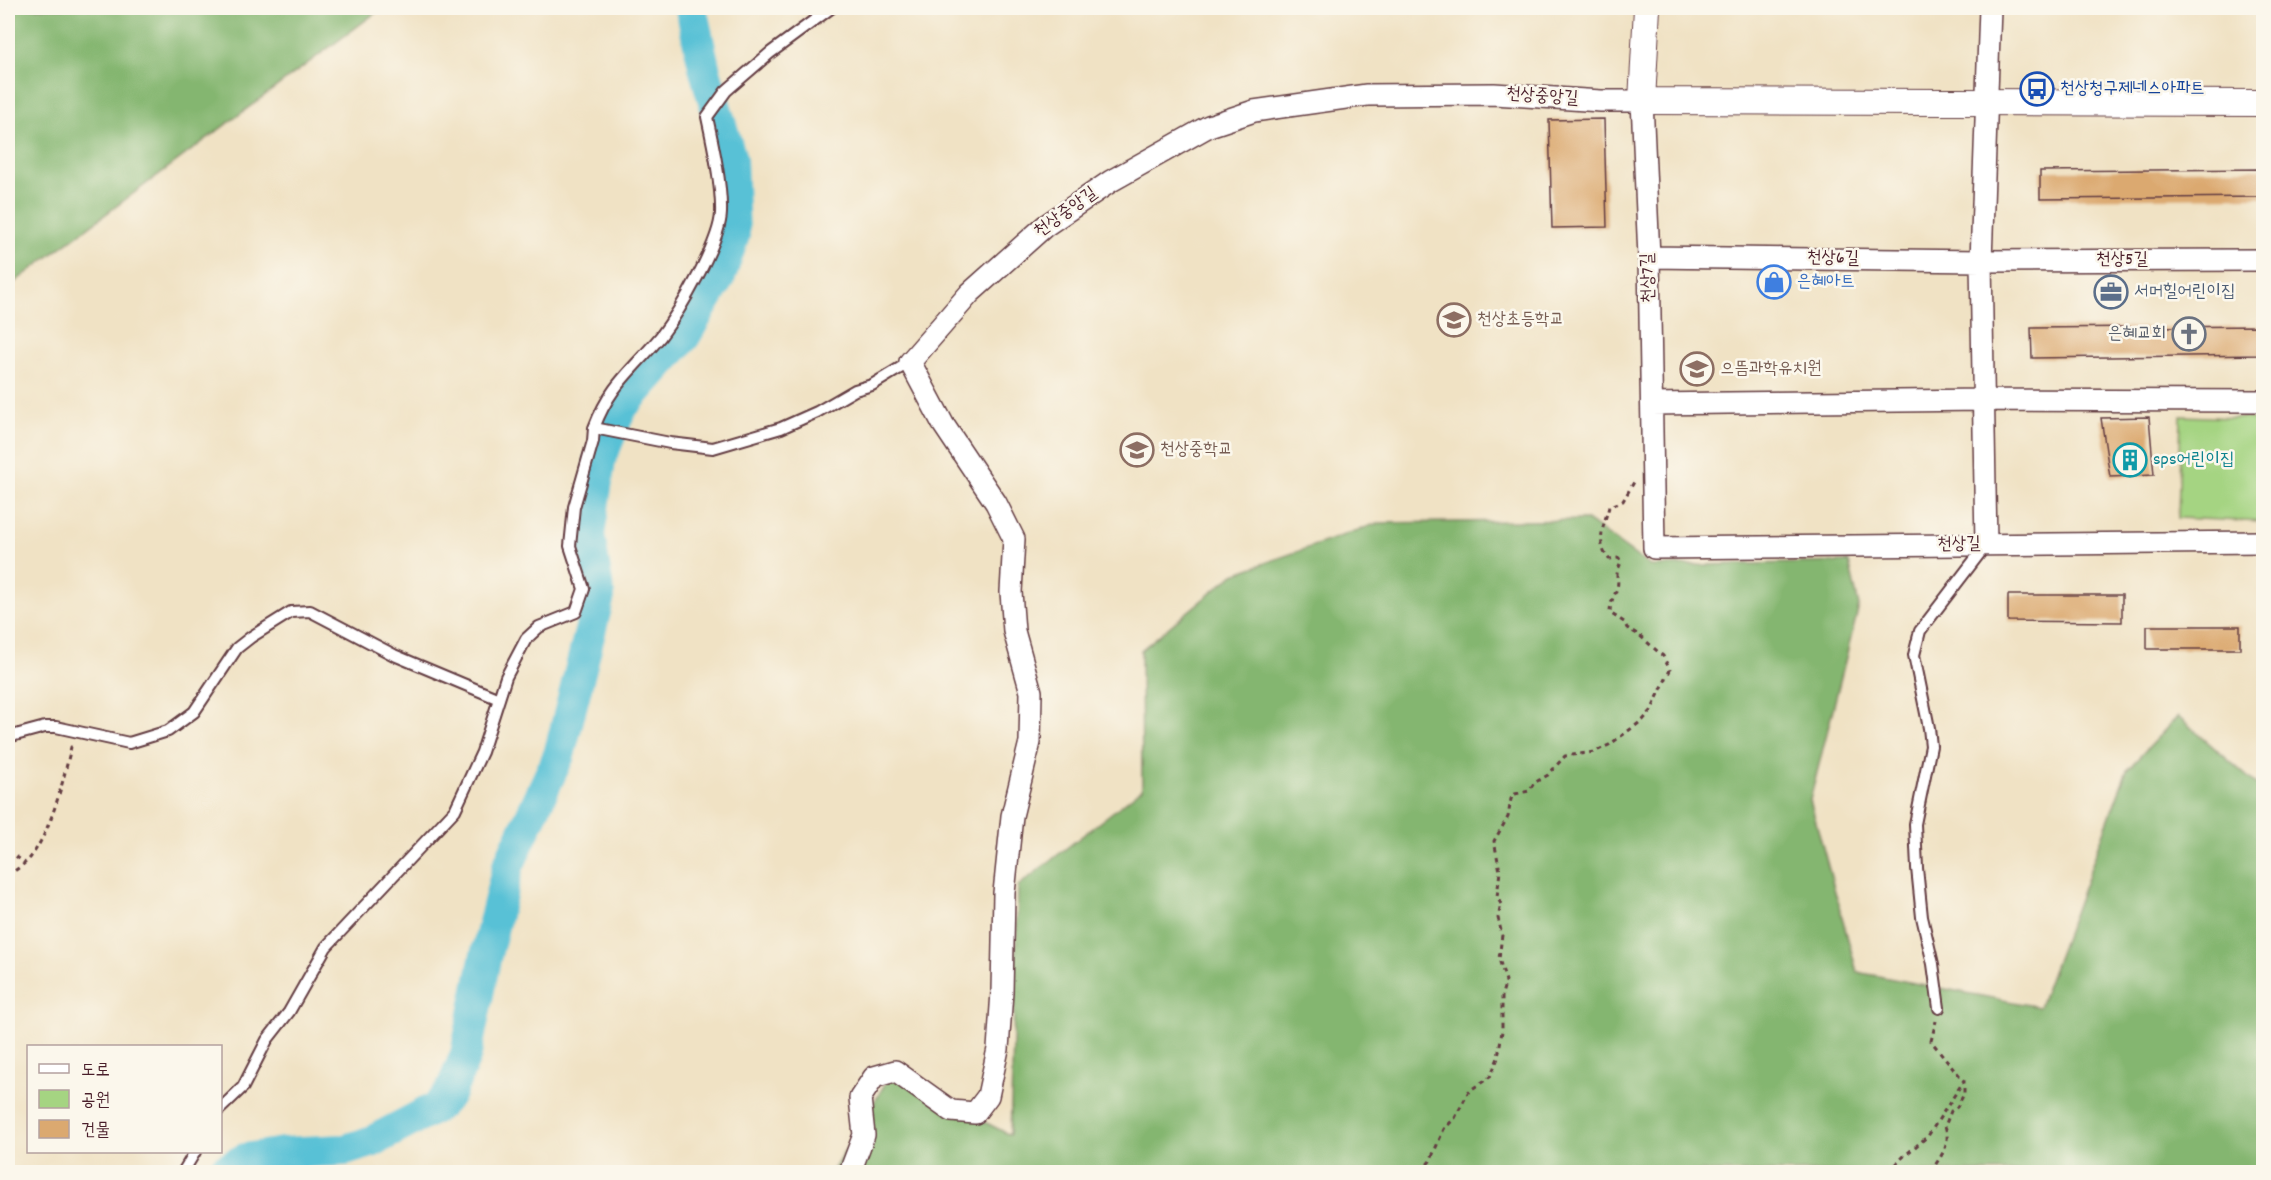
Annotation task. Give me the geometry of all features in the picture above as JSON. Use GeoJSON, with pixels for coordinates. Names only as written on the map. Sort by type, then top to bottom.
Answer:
{"type":"FeatureCollection","features":[{"type":"Feature","properties":{"kind":"street","name":"천상7길"},"geometry":{"type":"LineString","coordinates":[[1647,8],[1642,101],[1649,257],[1654,548]]}},
{"type":"Feature","properties":{"kind":"street"},"geometry":{"type":"LineString","coordinates":[[1986,544],[1981,261],[1990,8]]}},
{"type":"Feature","properties":{"kind":"street","name":"천상중앙길"},"geometry":{"type":"LineString","coordinates":[[910,362],[970,293],[1045,226],[1111,181],[1209,126],[1254,111],[1367,95],[1494,94],[1601,101],[2264,103]]}},
{"type":"Feature","properties":{"kind":"street","name":"천상6길"},"geometry":{"type":"LineString","coordinates":[[1649,257],[1981,261]]}},
{"type":"Feature","properties":{"kind":"street","name":"천상5길"},"geometry":{"type":"LineString","coordinates":[[1981,261],[2264,260]]}},
{"type":"Feature","properties":{"kind":"street"},"geometry":{"type":"LineString","coordinates":[[850,1173],[864,1135],[860,1098],[874,1077],[895,1071],[951,1111],[975,1113],[988,1096],[998,1049],[1002,992],[1004,892],[1012,816],[1030,742],[1031,692],[1014,631],[1011,602],[1014,539],[996,503],[943,424],[910,362]]}},
{"type":"Feature","properties":{"kind":"street"},"geometry":{"type":"LineString","coordinates":[[1652,404],[1983,400],[2264,402]]}},
{"type":"Feature","properties":{"kind":"street","name":"천상길"},"geometry":{"type":"LineString","coordinates":[[1654,548],[2264,542]]}},
{"type":"Feature","properties":{"kind":"lane"},"geometry":{"type":"LineString","coordinates":[[222,1107],[243,1087],[267,1040],[289,1012],[326,947],[455,810],[482,752],[506,677],[526,639],[539,627],[576,612],[584,589],[570,546],[574,507],[603,404],[623,376],[661,336],[715,241],[721,213],[712,140],[706,117],[726,91],[770,53],[831,8]]}},
{"type":"Feature","properties":{"kind":"lane"},"geometry":{"type":"LineString","coordinates":[[598,428],[713,448],[781,428],[817,412],[855,390],[872,385],[910,362]]}},
{"type":"Feature","properties":{"kind":"lane"},"geometry":{"type":"LineString","coordinates":[[1939,1008],[1933,964],[1922,917],[1917,868],[1915,824],[1931,746],[1914,655],[1920,631],[1986,544]]}},
{"type":"Feature","properties":{"kind":"lane"},"geometry":{"type":"LineString","coordinates":[[8,737],[45,727],[56,727],[129,743],[168,731],[194,712],[237,648],[291,612],[310,611],[394,655],[500,699]]}},
{"type":"Feature","properties":{"kind":"lane"},"geometry":{"type":"LineString","coordinates":[[183,1173],[194,1153]]}},
{"type":"Feature","properties":{"kind":"path"},"geometry":{"type":"LineString","coordinates":[[1424,1173],[1424,1168],[1430,1161],[1444,1129],[1455,1118],[1469,1091],[1490,1077],[1498,1058],[1502,1031],[1502,994],[1506,981],[1499,959],[1502,935],[1498,918],[1501,904],[1497,897],[1500,871],[1494,841],[1508,817],[1511,799],[1515,794],[1529,791],[1534,783],[1548,775],[1565,756],[1594,752],[1609,745],[1643,720],[1651,711],[1670,670],[1664,656],[1610,613],[1610,601],[1618,586],[1616,573],[1621,563],[1619,558],[1609,558],[1604,553],[1601,541],[1609,507],[1623,501],[1635,479]]}},
{"type":"Feature","properties":{"kind":"path"},"geometry":{"type":"LineString","coordinates":[[8,876],[25,863],[42,836],[61,788],[71,747],[97,737]]}},
{"type":"Feature","properties":{"kind":"path"},"geometry":{"type":"LineString","coordinates":[[8,858],[14,855],[25,863]]}},
{"type":"Feature","properties":{"kind":"path"},"geometry":{"type":"LineString","coordinates":[[1931,1173],[1945,1152],[1948,1135],[1945,1126],[1951,1111],[1957,1107],[1964,1094],[1964,1081],[1931,1041],[1939,1008]]}},
{"type":"Feature","properties":{"kind":"path"},"geometry":{"type":"LineString","coordinates":[[1889,1173],[1903,1157],[1928,1136],[1964,1081]]}},
{"type":"Feature","properties":{"kind":"green space"},"geometry":{"type":"Polygon","coordinates":[[[8,8],[382,8],[8,287],[8,8]]]}},
{"type":"Feature","properties":{"kind":"green space"},"geometry":{"type":"Polygon","coordinates":[[[2181,416],[2263,419],[2263,522],[2178,518],[2181,416]]]}},
{"type":"Feature","properties":{"kind":"green space"},"geometry":{"type":"Polygon","coordinates":[[[1587,520],[1650,566],[1849,562],[1859,606],[1810,800],[1857,972],[2039,1007],[2127,770],[2178,716],[2258,786],[2263,793],[2263,1172],[832,1172],[891,1074],[1010,1135],[1018,886],[1142,789],[1141,650],[1234,574],[1378,523],[1587,520]]]}},
{"type":"Feature","properties":{"kind":"building"},"geometry":{"type":"Polygon","coordinates":[[[1604,119],[1607,227],[1552,228],[1549,120],[1604,119]]]}},
{"type":"Feature","properties":{"kind":"building"},"geometry":{"type":"Polygon","coordinates":[[[2264,169],[2264,197],[2040,199],[2040,171],[2264,169]]]}},
{"type":"Feature","properties":{"kind":"building"},"geometry":{"type":"Polygon","coordinates":[[[2264,326],[2264,355],[2032,358],[2031,328],[2264,326]]]}},
{"type":"Feature","properties":{"kind":"building","name":"sps어린이집"},"geometry":{"type":"Polygon","coordinates":[[[2149,417],[2154,475],[2110,477],[2101,418],[2149,417]]]}},
{"type":"Feature","properties":{"kind":"building"},"geometry":{"type":"Polygon","coordinates":[[[2008,595],[2122,595],[2122,622],[2008,621],[2008,595]]]}},
{"type":"Feature","properties":{"kind":"building"},"geometry":{"type":"Polygon","coordinates":[[[2147,626],[2240,626],[2240,649],[2147,649],[2147,626]]]}},
{"type":"Feature","properties":{"kind":"waterway"},"geometry":{"type":"LineString","coordinates":[[223,1172],[245,1159],[283,1153],[345,1150],[371,1142],[437,1107],[450,1093],[466,1054],[485,959],[508,866],[559,755],[599,596],[589,535],[600,460],[621,408],[685,336],[720,276],[734,235],[731,159],[705,71],[691,8]]}},
{"type":"Feature","properties":{"kind":"place","name":"천상청구제네스아파트"},"geometry":{"type":"Point","coordinates":[2037,89]}},
{"type":"Feature","properties":{"kind":"place","name":"은혜아트"},"geometry":{"type":"Point","coordinates":[1774,282]}},
{"type":"Feature","properties":{"kind":"place","name":"서머힐어린이집"},"geometry":{"type":"Point","coordinates":[2111,292]}},
{"type":"Feature","properties":{"kind":"place","name":"천상초등학교"},"geometry":{"type":"Point","coordinates":[1454,320]}},
{"type":"Feature","properties":{"kind":"place","name":"은혜교회"},"geometry":{"type":"Point","coordinates":[2189,334]}},
{"type":"Feature","properties":{"kind":"place","name":"으뜸과학유치원"},"geometry":{"type":"Point","coordinates":[1697,369]}},
{"type":"Feature","properties":{"kind":"place","name":"천상중학교"},"geometry":{"type":"Point","coordinates":[1137,450]}},
{"type":"Feature","properties":{"kind":"place","name":"sps어린이집"},"geometry":{"type":"Point","coordinates":[2130,460]}}]}
